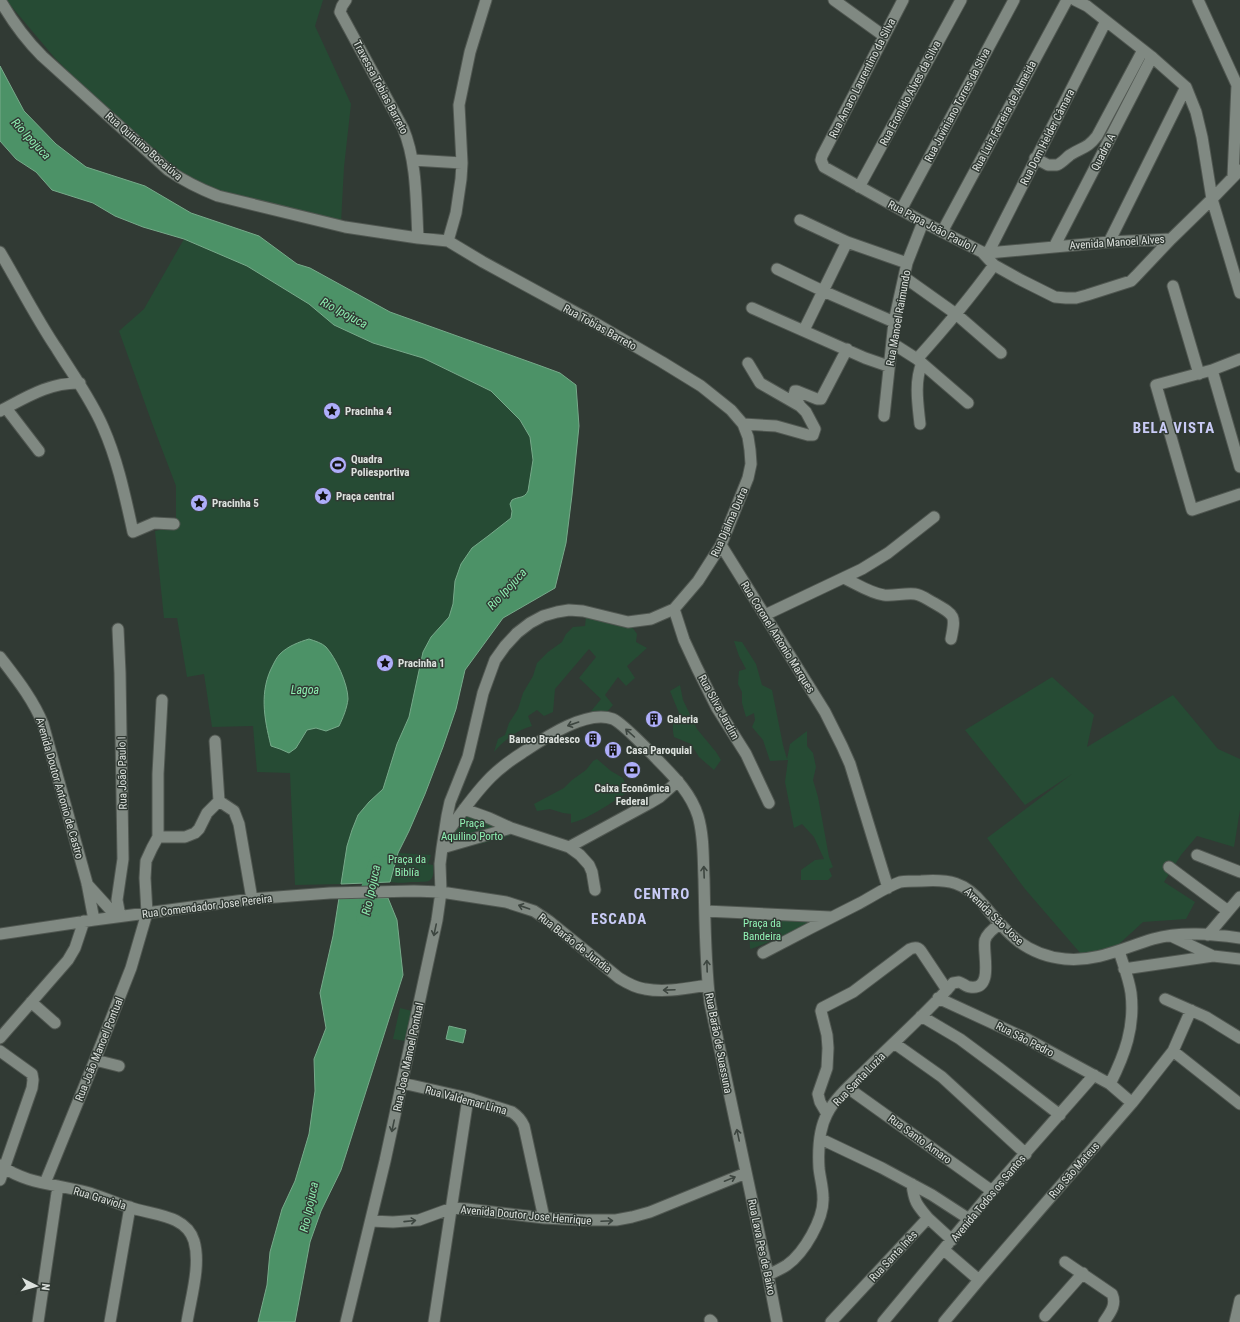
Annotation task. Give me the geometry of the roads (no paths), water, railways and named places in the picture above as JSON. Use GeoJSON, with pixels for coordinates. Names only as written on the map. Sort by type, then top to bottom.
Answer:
{"type":"FeatureCollection","features":[{"type":"Feature","properties":{"kind":"street","name":"Rua Quintino Bocaiúva"},"geometry":{"type":"LineString","coordinates":[[0,0],[24,37],[42,56],[168,170],[185,181],[218,196],[345,227],[448,241]]}},
{"type":"Feature","properties":{"kind":"street","name":"Travessa Tobias Barreto"},"geometry":{"type":"LineString","coordinates":[[346,0],[340,12],[403,128],[410,146],[413,160],[418,238]]}},
{"type":"Feature","properties":{"kind":"street"},"geometry":{"type":"LineString","coordinates":[[448,241],[456,213],[461,179],[462,163],[459,105],[470,52],[486,0]]}},
{"type":"Feature","properties":{"kind":"street"},"geometry":{"type":"LineString","coordinates":[[834,0],[884,36]]}},
{"type":"Feature","properties":{"kind":"street","name":"Rua Amaro Laurentino da Silva"},"geometry":{"type":"LineString","coordinates":[[822,156],[903,0]]}},
{"type":"Feature","properties":{"kind":"street","name":"Rua Eronildo Alves da Silva"},"geometry":{"type":"LineString","coordinates":[[859,187],[961,0]]}},
{"type":"Feature","properties":{"kind":"street","name":"Rua Juviniano Torres da Sliva"},"geometry":{"type":"LineString","coordinates":[[901,210],[1014,0]]}},
{"type":"Feature","properties":{"kind":"street","name":"Rua Luiz Ferreira de Almeida"},"geometry":{"type":"LineString","coordinates":[[942,232],[1067,0]]}},
{"type":"Feature","properties":{"kind":"street"},"geometry":{"type":"LineString","coordinates":[[1075,0],[1087,6],[1148,54],[1186,87],[1196,112],[1202,137],[1212,200],[1240,293]]}},
{"type":"Feature","properties":{"kind":"street","name":"Avenida Manoel Alves"},"geometry":{"type":"LineString","coordinates":[[985,252],[1171,238],[1212,200],[1236,173],[1238,84],[1198,0]]}},
{"type":"Feature","properties":{"kind":"street","name":"Rua Dom Helder Câmara"},"geometry":{"type":"LineString","coordinates":[[985,252],[1106,21]]}},
{"type":"Feature","properties":{"kind":"street"},"geometry":{"type":"LineString","coordinates":[[1035,158],[1048,165],[1057,165],[1093,142],[1148,54]]}},
{"type":"Feature","properties":{"kind":"street","name":"Quadra A"},"geometry":{"type":"LineString","coordinates":[[1054,247],[1148,54]]}},
{"type":"Feature","properties":{"kind":"street"},"geometry":{"type":"LineString","coordinates":[[1109,242],[1186,87]]}},
{"type":"Feature","properties":{"kind":"street","name":"Rua Papa João Paulo I"},"geometry":{"type":"LineString","coordinates":[[822,156],[821,160],[824,167],[923,222],[985,252],[994,265],[1055,297],[1076,298],[1131,281],[1171,238]]}},
{"type":"Feature","properties":{"kind":"street"},"geometry":{"type":"LineString","coordinates":[[413,160],[462,163]]}},
{"type":"Feature","properties":{"kind":"street"},"geometry":{"type":"LineString","coordinates":[[800,220],[847,242],[907,264]]}},
{"type":"Feature","properties":{"kind":"street","name":"Rua Manoel Raimundo"},"geometry":{"type":"LineString","coordinates":[[884,416],[888,366],[894,322],[907,264],[923,222]]}},
{"type":"Feature","properties":{"kind":"street","name":"Rua Tobias Barreto"},"geometry":{"type":"LineString","coordinates":[[448,241],[483,262],[595,323],[701,386],[731,410],[743,424]]}},
{"type":"Feature","properties":{"kind":"street"},"geometry":{"type":"LineString","coordinates":[[804,330],[847,242]]}},
{"type":"Feature","properties":{"kind":"street"},"geometry":{"type":"LineString","coordinates":[[0,252],[56,348],[80,383],[96,412],[110,442],[122,481],[133,532],[154,522],[174,524]]}},
{"type":"Feature","properties":{"kind":"street"},"geometry":{"type":"LineString","coordinates":[[920,424],[918,404],[918,373],[920,361],[994,265]]}},
{"type":"Feature","properties":{"kind":"street"},"geometry":{"type":"LineString","coordinates":[[777,269],[822,291],[894,322]]}},
{"type":"Feature","properties":{"kind":"street"},"geometry":{"type":"LineString","coordinates":[[904,277],[956,314],[1001,353]]}},
{"type":"Feature","properties":{"kind":"street"},"geometry":{"type":"LineString","coordinates":[[1173,286],[1199,374]]}},
{"type":"Feature","properties":{"kind":"street"},"geometry":{"type":"LineString","coordinates":[[752,308],[864,358],[888,366]]}},
{"type":"Feature","properties":{"kind":"street"},"geometry":{"type":"LineString","coordinates":[[892,343],[920,361],[968,403]]}},
{"type":"Feature","properties":{"kind":"street"},"geometry":{"type":"LineString","coordinates":[[800,406],[794,394],[795,391],[816,399],[821,399],[847,350]]}},
{"type":"Feature","properties":{"kind":"street"},"geometry":{"type":"LineString","coordinates":[[1240,359],[1212,370],[1156,385],[1192,510],[1240,494]]}},
{"type":"Feature","properties":{"kind":"street"},"geometry":{"type":"LineString","coordinates":[[743,424],[776,426],[811,435],[814,433],[815,429],[806,412],[800,406],[760,383],[748,363]]}},
{"type":"Feature","properties":{"kind":"street"},"geometry":{"type":"LineString","coordinates":[[1212,370],[1240,467]]}},
{"type":"Feature","properties":{"kind":"street"},"geometry":{"type":"LineString","coordinates":[[39,451],[3,409],[42,389],[70,382],[80,383]]}},
{"type":"Feature","properties":{"kind":"street","name":"Rua Djalma Dutra"},"geometry":{"type":"LineString","coordinates":[[674,610],[698,581],[721,545],[748,478],[751,464],[750,450],[748,437],[743,424]]}},
{"type":"Feature","properties":{"kind":"street"},"geometry":{"type":"LineString","coordinates":[[765,615],[844,578],[881,558],[934,517]]}},
{"type":"Feature","properties":{"kind":"street","name":"Rua Coronel Antonio Marques"},"geometry":{"type":"LineString","coordinates":[[721,545],[835,730],[850,764],[888,888]]}},
{"type":"Feature","properties":{"kind":"street"},"geometry":{"type":"LineString","coordinates":[[844,578],[878,594],[922,596],[950,613],[954,624],[951,639]]}},
{"type":"Feature","properties":{"kind":"street","name":"Rua Joao Manoel Pontual"},"geometry":{"type":"LineString","coordinates":[[346,1322],[371,1221],[437,920],[441,892],[440,864],[442,843],[450,802],[468,757],[485,687],[495,660],[505,646],[530,623],[543,616],[557,612],[569,610],[583,611],[628,622],[651,619],[674,610]]}},
{"type":"Feature","properties":{"kind":"street","name":"Rua Silva Jardim"},"geometry":{"type":"LineString","coordinates":[[674,610],[684,640],[697,668],[717,708],[746,754],[769,803]]}},
{"type":"Feature","properties":{"kind":"street","name":"Rua João Paulo I"},"geometry":{"type":"LineString","coordinates":[[118,629],[121,688],[123,859],[117,900],[118,916]]}},
{"type":"Feature","properties":{"kind":"street","name":"Avenida Doutor Antonio de Castro"},"geometry":{"type":"LineString","coordinates":[[0,656],[30,697],[43,724],[86,883],[89,920]]}},
{"type":"Feature","properties":{"kind":"street"},"geometry":{"type":"LineString","coordinates":[[147,912],[144,878],[146,861],[158,836],[158,774],[162,700]]}},
{"type":"Feature","properties":{"kind":"street","name":"Rua Barão de Suassuna"},"geometry":{"type":"LineString","coordinates":[[464,809],[491,776],[503,766],[549,735],[564,727],[586,719],[602,717],[619,723],[678,780],[695,807],[700,827],[703,846],[710,1003],[746,1173]]}},
{"type":"Feature","properties":{"kind":"street"},"geometry":{"type":"LineString","coordinates":[[158,836],[184,837],[195,833],[199,829],[207,813],[219,800],[214,741]]}},
{"type":"Feature","properties":{"kind":"street"},"geometry":{"type":"LineString","coordinates":[[569,847],[650,803],[678,780]]}},
{"type":"Feature","properties":{"kind":"street"},"geometry":{"type":"LineString","coordinates":[[219,800],[234,811],[239,824],[252,899]]}},
{"type":"Feature","properties":{"kind":"street"},"geometry":{"type":"LineString","coordinates":[[442,843],[464,809],[511,828],[569,847],[580,855],[589,866],[592,872],[595,890]]}},
{"type":"Feature","properties":{"kind":"street"},"geometry":{"type":"LineString","coordinates":[[442,843],[511,828]]}},
{"type":"Feature","properties":{"kind":"street"},"geometry":{"type":"LineString","coordinates":[[1197,855],[1240,872]]}},
{"type":"Feature","properties":{"kind":"street"},"geometry":{"type":"LineString","coordinates":[[1169,867],[1228,911]]}},
{"type":"Feature","properties":{"kind":"street","name":"Avenida São Jose"},"geometry":{"type":"LineString","coordinates":[[763,953],[901,882],[939,880],[952,881],[972,891],[1000,924],[1021,944],[1035,952],[1065,959],[1093,958],[1154,939],[1170,936],[1188,934],[1240,938]]}},
{"type":"Feature","properties":{"kind":"street","name":"Avenida Doutor Antonio de Castro"},"geometry":{"type":"LineString","coordinates":[[86,883],[118,916]]}},
{"type":"Feature","properties":{"kind":"street","name":"Rua Comendador Jose Pereira"},"geometry":{"type":"LineString","coordinates":[[0,934],[89,920],[252,899],[330,893],[397,891]]}},
{"type":"Feature","properties":{"kind":"street","name":"Rua Barão de Jundia"},"geometry":{"type":"LineString","coordinates":[[397,891],[441,892],[506,902],[534,911],[549,921],[619,978],[632,985],[645,989],[674,990],[708,985]]}},
{"type":"Feature","properties":{"kind":"street"},"geometry":{"type":"LineString","coordinates":[[1208,935],[1240,897]]}},
{"type":"Feature","properties":{"kind":"street"},"geometry":{"type":"LineString","coordinates":[[705,911],[832,917]]}},
{"type":"Feature","properties":{"kind":"street","name":"Rua João Manoel Pontual"},"geometry":{"type":"LineString","coordinates":[[45,1183],[131,968],[147,912]]}},
{"type":"Feature","properties":{"kind":"street"},"geometry":{"type":"LineString","coordinates":[[0,1038],[68,960],[89,920]]}},
{"type":"Feature","properties":{"kind":"street","name":"Rua Santa Luzia"},"geometry":{"type":"LineString","coordinates":[[768,1275],[787,1265],[795,1258],[811,1235],[821,1215],[823,1198],[819,1168],[820,1139],[827,1114],[848,1088],[953,983],[957,981],[973,987],[979,985],[983,981],[986,974],[985,939],[987,935],[1000,924]]}},
{"type":"Feature","properties":{"kind":"street"},"geometry":{"type":"LineString","coordinates":[[1170,936],[1213,956]]}},
{"type":"Feature","properties":{"kind":"street"},"geometry":{"type":"LineString","coordinates":[[827,1114],[820,1102],[818,1094],[826,1068],[828,1048],[827,1035],[821,1011],[822,1008],[853,992],[910,949],[917,948],[921,951],[947,990]]}},
{"type":"Feature","properties":{"kind":"street"},"geometry":{"type":"LineString","coordinates":[[1110,1084],[1122,1058],[1130,1032],[1131,992],[1119,951]]}},
{"type":"Feature","properties":{"kind":"street"},"geometry":{"type":"LineString","coordinates":[[1124,969],[1213,956],[1240,959]]}},
{"type":"Feature","properties":{"kind":"street","name":"Rua São Pedro"},"geometry":{"type":"LineString","coordinates":[[938,998],[1027,1039],[1094,1075],[1110,1084],[1132,1103]]}},
{"type":"Feature","properties":{"kind":"street"},"geometry":{"type":"LineString","coordinates":[[1165,999],[1206,1016],[1240,1038]]}},
{"type":"Feature","properties":{"kind":"street"},"geometry":{"type":"LineString","coordinates":[[31,1002],[55,1023]]}},
{"type":"Feature","properties":{"kind":"street","name":"Rua São Mateus"},"geometry":{"type":"LineString","coordinates":[[944,1322],[1132,1103],[1173,1051],[1191,1010]]}},
{"type":"Feature","properties":{"kind":"street"},"geometry":{"type":"LineString","coordinates":[[921,1016],[960,1039],[1060,1115]]}},
{"type":"Feature","properties":{"kind":"street"},"geometry":{"type":"LineString","coordinates":[[894,1043],[942,1077],[1026,1154]]}},
{"type":"Feature","properties":{"kind":"street"},"geometry":{"type":"LineString","coordinates":[[0,1051],[32,1074],[33,1080],[32,1088],[2,1166],[0,1180]]}},
{"type":"Feature","properties":{"kind":"street"},"geometry":{"type":"LineString","coordinates":[[1173,1051],[1240,1104]]}},
{"type":"Feature","properties":{"kind":"street"},"geometry":{"type":"LineString","coordinates":[[95,1060],[119,1066]]}},
{"type":"Feature","properties":{"kind":"street","name":"Avenida Todos os Santos"},"geometry":{"type":"LineString","coordinates":[[883,1322],[992,1191],[1094,1075]]}},
{"type":"Feature","properties":{"kind":"street","name":"Rua Valdemar Lima"},"geometry":{"type":"LineString","coordinates":[[402,1083],[468,1098],[512,1112],[522,1120],[544,1218]]}},
{"type":"Feature","properties":{"kind":"street","name":"Rua Santo Amaro"},"geometry":{"type":"LineString","coordinates":[[848,1088],[992,1191]]}},
{"type":"Feature","properties":{"kind":"street"},"geometry":{"type":"LineString","coordinates":[[434,1322],[468,1098]]}},
{"type":"Feature","properties":{"kind":"street"},"geometry":{"type":"LineString","coordinates":[[820,1139],[860,1156],[932,1195],[969,1219]]}},
{"type":"Feature","properties":{"kind":"street","name":"Rua Graviola"},"geometry":{"type":"LineString","coordinates":[[2,1166],[24,1178],[105,1197],[130,1207],[166,1216],[179,1222],[188,1229],[196,1250],[196,1265],[187,1322]]}},
{"type":"Feature","properties":{"kind":"street","name":"Avenida Doutor Jose Henrique"},"geometry":{"type":"LineString","coordinates":[[371,1221],[393,1222],[418,1220],[452,1208],[544,1218],[599,1221],[616,1220],[650,1212],[746,1173]]}},
{"type":"Feature","properties":{"kind":"street","name":"Rua Lava Pes de Baixo"},"geometry":{"type":"LineString","coordinates":[[746,1173],[777,1322]]}},
{"type":"Feature","properties":{"kind":"street"},"geometry":{"type":"LineString","coordinates":[[912,1184],[916,1204],[928,1218],[952,1240]]}},
{"type":"Feature","properties":{"kind":"street"},"geometry":{"type":"LineString","coordinates":[[38,1322],[58,1186]]}},
{"type":"Feature","properties":{"kind":"street"},"geometry":{"type":"LineString","coordinates":[[110,1322],[130,1207]]}},
{"type":"Feature","properties":{"kind":"street","name":"Rua Santa Inês"},"geometry":{"type":"LineString","coordinates":[[831,1322],[928,1218]]}},
{"type":"Feature","properties":{"kind":"street"},"geometry":{"type":"LineString","coordinates":[[944,1250],[979,1280]]}},
{"type":"Feature","properties":{"kind":"street"},"geometry":{"type":"LineString","coordinates":[[1065,1262],[1112,1294],[1114,1297],[1113,1307],[1104,1322]]}},
{"type":"Feature","properties":{"kind":"street"},"geometry":{"type":"LineString","coordinates":[[1045,1316],[1082,1273]]}},
{"type":"Feature","properties":{"kind":"street"},"geometry":{"type":"LineString","coordinates":[[1234,1322],[1240,1300]]}},
{"type":"Feature","properties":{"kind":"water"},"geometry":{"type":"Polygon","coordinates":[[[0,66],[24,111],[56,144],[86,167],[145,186],[191,213],[259,236],[297,264],[310,268],[390,312],[560,373],[576,385],[579,426],[572,495],[566,543],[555,588],[503,618],[465,670],[456,709],[443,747],[425,794],[398,853],[390,882],[341,884],[347,846],[352,830],[358,815],[383,789],[397,744],[409,717],[423,652],[431,637],[449,617],[453,604],[455,581],[461,564],[472,548],[511,518],[512,511],[510,504],[512,500],[523,496],[528,491],[533,460],[530,437],[520,420],[491,391],[423,358],[373,343],[334,325],[309,304],[247,266],[184,239],[143,227],[115,216],[93,203],[52,190],[36,172],[16,159],[0,141],[0,66]]]}},
{"type":"Feature","properties":{"kind":"water","name":"Lagoa"},"geometry":{"type":"Polygon","coordinates":[[[309,639],[324,646],[334,658],[346,686],[348,699],[345,713],[339,726],[326,731],[316,728],[307,730],[296,748],[289,753],[271,746],[266,725],[264,695],[269,675],[280,654],[290,647],[309,639]]]}},
{"type":"Feature","properties":{"kind":"water"},"geometry":{"type":"Polygon","coordinates":[[[339,898],[388,898],[397,920],[403,975],[341,1170],[321,1211],[310,1242],[295,1322],[258,1322],[267,1285],[270,1252],[282,1209],[295,1181],[309,1134],[315,1091],[314,1059],[326,1028],[320,993],[333,936],[339,898]]]}},
{"type":"Feature","properties":{"kind":"water"},"geometry":{"type":"Polygon","coordinates":[[[449,1026],[466,1030],[463,1043],[446,1039],[449,1026]]]}},
{"type":"Feature","properties":{"kind":"waterway","name":"Rio Ipojuca"},"geometry":{"type":"LineString","coordinates":[[364,919],[369,887],[376,864]]}},
{"type":"Feature","properties":{"kind":"place","name":"Pracinha 4"},"geometry":{"type":"Point","coordinates":[332,411]}},
{"type":"Feature","properties":{"kind":"place","name":"Quadra Poliesportiva"},"geometry":{"type":"Point","coordinates":[338,465]}},
{"type":"Feature","properties":{"kind":"place","name":"Praça central"},"geometry":{"type":"Point","coordinates":[323,496]}},
{"type":"Feature","properties":{"kind":"place","name":"Pracinha 5"},"geometry":{"type":"Point","coordinates":[199,503]}},
{"type":"Feature","properties":{"kind":"place","name":"Pracinha 1"},"geometry":{"type":"Point","coordinates":[385,663]}},
{"type":"Feature","properties":{"kind":"place","name":"Galeria"},"geometry":{"type":"Point","coordinates":[654,719]}},
{"type":"Feature","properties":{"kind":"place","name":"Banco Bradesco"},"geometry":{"type":"Point","coordinates":[593,739]}},
{"type":"Feature","properties":{"kind":"place","name":"Casa Paroquial"},"geometry":{"type":"Point","coordinates":[613,750]}},
{"type":"Feature","properties":{"kind":"place","name":"Caixa Econômica Federal"},"geometry":{"type":"Point","coordinates":[632,770]}},
{"type":"Feature","properties":{"kind":"district","name":"BELA VISTA"},"geometry":{"type":"Point","coordinates":[1174,428]}},
{"type":"Feature","properties":{"kind":"district","name":"CENTRO"},"geometry":{"type":"Point","coordinates":[662,894]}},
{"type":"Feature","properties":{"kind":"district","name":"ESCADA"},"geometry":{"type":"Point","coordinates":[619,919]}},
{"type":"Feature","properties":{"kind":"park label","name":"Praça Aquilino Porto"},"geometry":{"type":"Point","coordinates":[472,829]}},
{"type":"Feature","properties":{"kind":"park label","name":"Praça da Biblía"},"geometry":{"type":"Point","coordinates":[407,865]}},
{"type":"Feature","properties":{"kind":"park label","name":"Praça da Bandeira"},"geometry":{"type":"Point","coordinates":[762,929]}}]}
